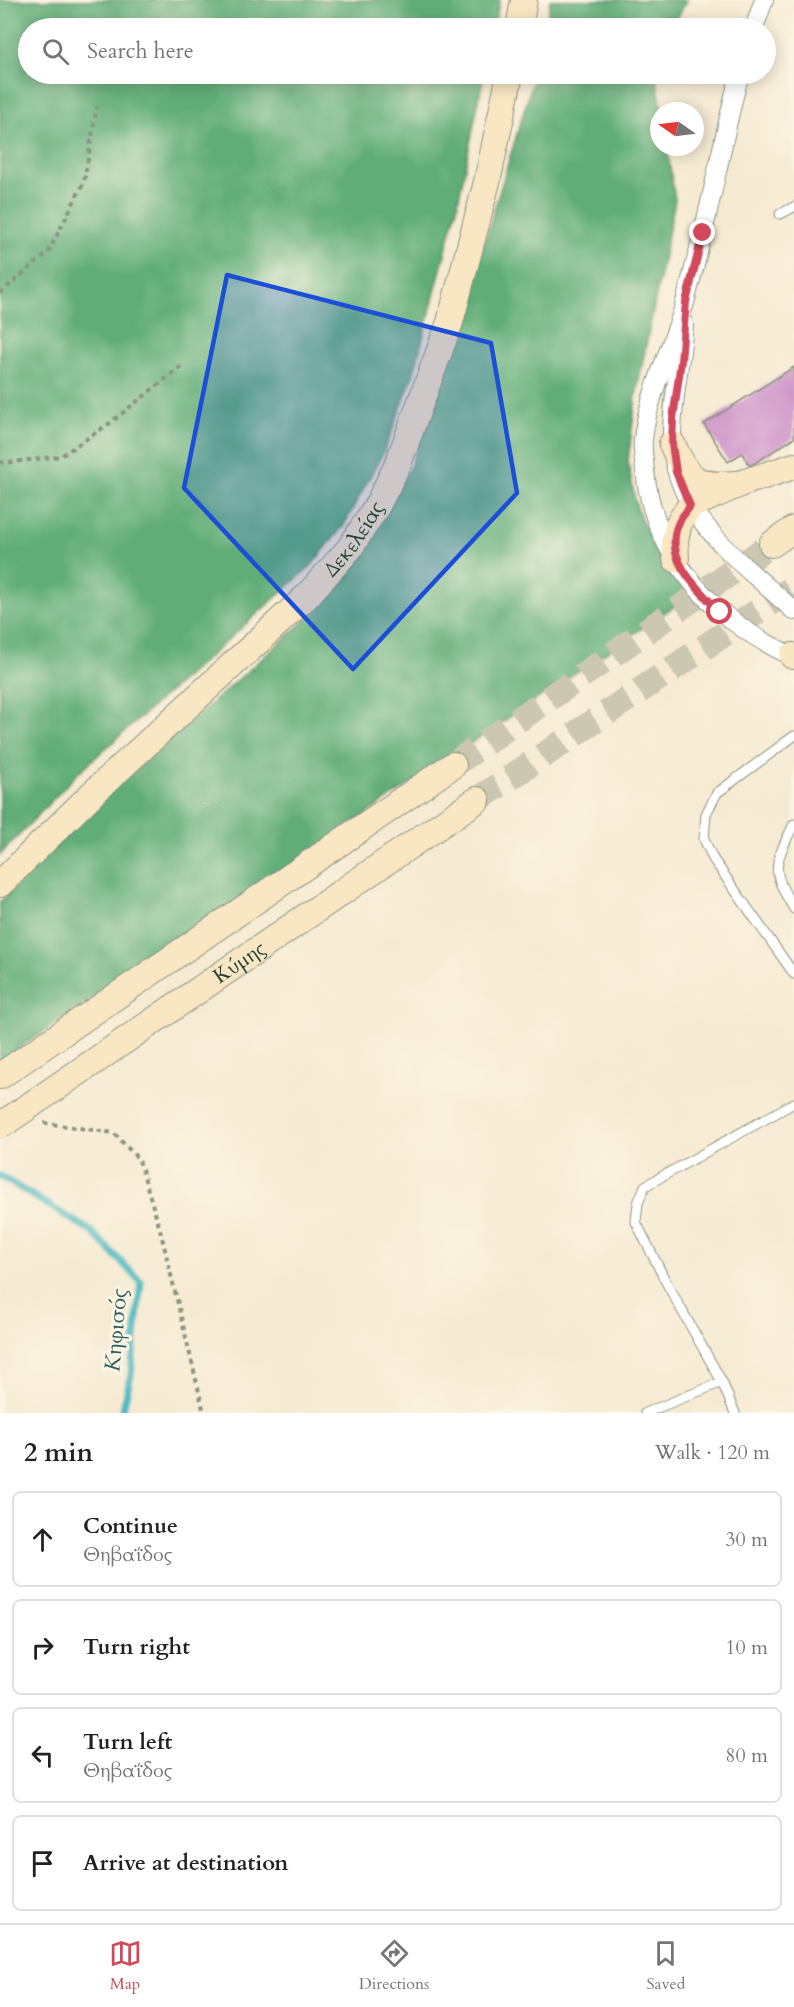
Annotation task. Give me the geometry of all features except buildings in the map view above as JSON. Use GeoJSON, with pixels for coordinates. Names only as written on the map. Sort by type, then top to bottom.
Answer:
{"type":"FeatureCollection","features":[{"type":"Feature","properties":{"kind":"main road"},"geometry":{"type":"LineString","coordinates":[[521,18],[524,0]]}},
{"type":"Feature","properties":{"kind":"main road","name":"Δεκελείας"},"geometry":{"type":"LineString","coordinates":[[0,884],[92,795],[305,598],[350,548],[378,504],[398,464],[450,322],[487,182],[508,84]]}},
{"type":"Feature","properties":{"kind":"main road"},"geometry":{"type":"LineString","coordinates":[[672,444],[682,466],[694,478],[717,486],[742,483]]}},
{"type":"Feature","properties":{"kind":"main road"},"geometry":{"type":"LineString","coordinates":[[676,559],[675,540],[679,523],[690,506],[742,483],[794,466]]}},
{"type":"Feature","properties":{"kind":"main road"},"geometry":{"type":"LineString","coordinates":[[772,544],[794,529]]}},
{"type":"Feature","properties":{"kind":"main road","name":"Κύμης"},"geometry":{"type":"LineString","coordinates":[[0,1076],[453,765]]}},
{"type":"Feature","properties":{"kind":"main road","name":"Κύμης"},"geometry":{"type":"LineString","coordinates":[[0,1126],[477,800]]}},
{"type":"Feature","properties":{"kind":"street"},"geometry":{"type":"LineString","coordinates":[[758,18],[764,0]]}},
{"type":"Feature","properties":{"kind":"street"},"geometry":{"type":"LineString","coordinates":[[738,84],[686,302],[651,399],[642,441],[647,486],[654,518],[676,559],[694,585],[720,612],[744,631],[794,656]]}},
{"type":"Feature","properties":{"kind":"street"},"geometry":{"type":"LineString","coordinates":[[686,302],[673,419],[672,444],[676,472],[690,506],[714,536],[794,611]]}},
{"type":"Feature","properties":{"kind":"lane"},"geometry":{"type":"LineString","coordinates":[[780,214],[794,207]]}},
{"type":"Feature","properties":{"kind":"lane"},"geometry":{"type":"LineString","coordinates":[[794,736],[717,793],[706,814],[704,839],[713,859],[794,974]]}},
{"type":"Feature","properties":{"kind":"lane"},"geometry":{"type":"LineString","coordinates":[[794,824],[777,861],[779,884],[794,909]]}},
{"type":"Feature","properties":{"kind":"lane"},"geometry":{"type":"LineString","coordinates":[[735,1413],[722,1382],[666,1282],[636,1222],[638,1203],[645,1186],[794,1103]]}},
{"type":"Feature","properties":{"kind":"lane"},"geometry":{"type":"LineString","coordinates":[[645,1413],[722,1382]]}},
{"type":"Feature","properties":{"kind":"path"},"geometry":{"type":"LineString","coordinates":[[0,292],[48,253],[84,182],[98,106]]}},
{"type":"Feature","properties":{"kind":"path"},"geometry":{"type":"LineString","coordinates":[[0,462],[61,456],[110,423],[182,366]]}},
{"type":"Feature","properties":{"kind":"path"},"geometry":{"type":"LineString","coordinates":[[41,1122],[114,1133],[139,1160],[161,1233],[204,1413]]}},
{"type":"Feature","properties":{"kind":"highlighted area"},"geometry":{"type":"Polygon","coordinates":[[[227,275],[491,343],[517,493],[353,669],[184,488],[227,275]]]}},
{"type":"Feature","properties":{"kind":"green space"},"geometry":{"type":"Polygon","coordinates":[[[0,0],[500,0],[496,18],[18,18],[18,84],[482,84],[457,208],[413,376],[385,449],[344,525],[311,566],[78,773],[0,855],[0,0]]]}},
{"type":"Feature","properties":{"kind":"green space"},"geometry":{"type":"Polygon","coordinates":[[[550,0],[687,0],[677,18],[547,18],[550,0]]]}},
{"type":"Feature","properties":{"kind":"green space"},"geometry":{"type":"Polygon","coordinates":[[[532,84],[658,84],[661,102],[650,102],[650,156],[668,156],[675,200],[636,396],[628,461],[635,501],[642,522],[688,597],[0,1061],[0,902],[105,797],[326,602],[366,552],[410,467],[458,329],[532,84]]]}},
{"type":"Feature","properties":{"kind":"waterway","name":"Κηφισός"},"geometry":{"type":"LineString","coordinates":[[0,1176],[91,1231],[141,1282],[131,1375],[122,1413]]}},
{"type":"Feature","properties":{"kind":"tunnel"},"geometry":{"type":"LineString","coordinates":[[453,765],[772,544]]}},
{"type":"Feature","properties":{"kind":"tunnel"},"geometry":{"type":"LineString","coordinates":[[477,800],[794,587]]}},
{"type":"Feature","properties":{"kind":"route"},"geometry":{"type":"LineString","coordinates":[[703,233],[686,302],[673,419],[672,444],[676,472],[690,506],[679,523],[675,540],[676,559],[694,585],[720,612]]}}]}
